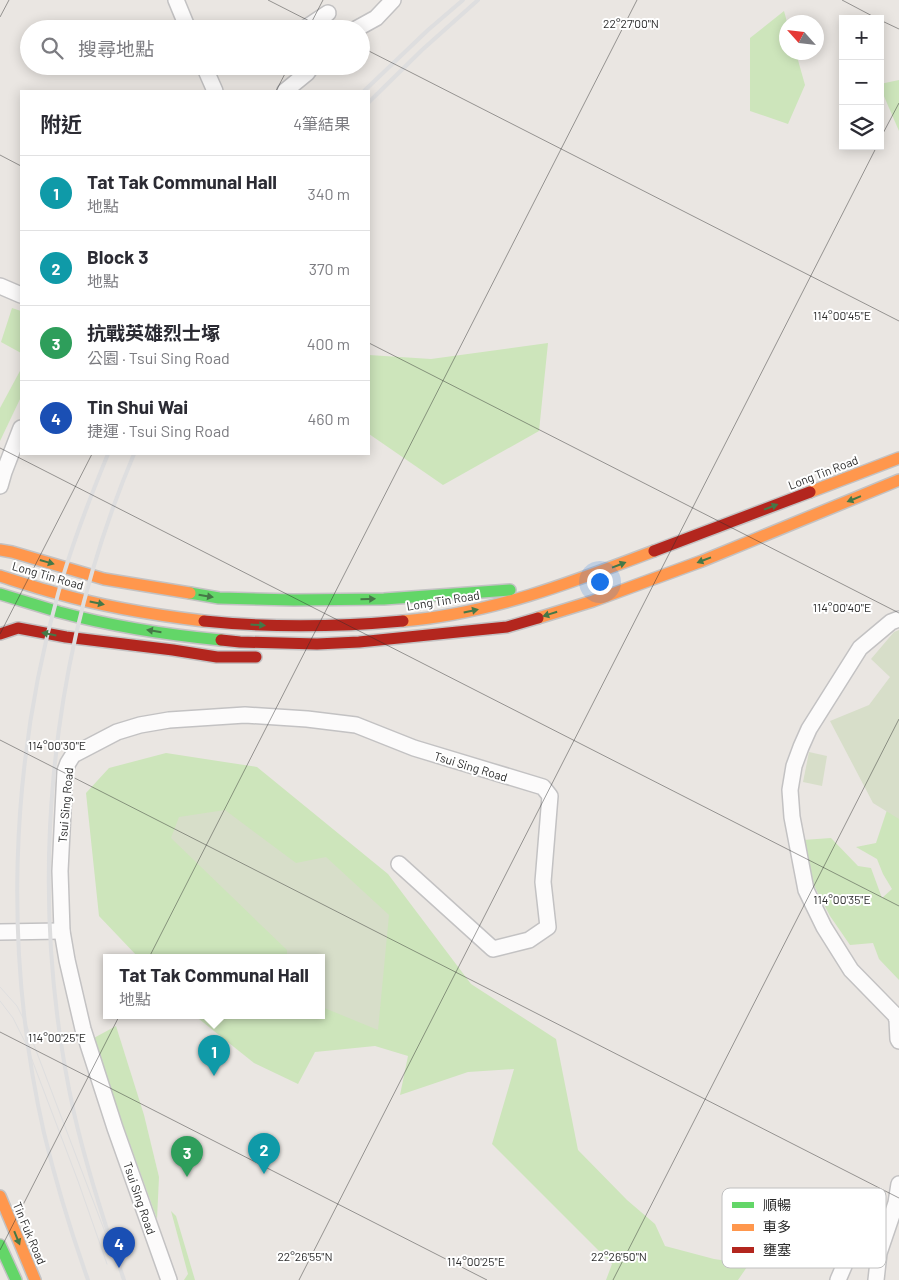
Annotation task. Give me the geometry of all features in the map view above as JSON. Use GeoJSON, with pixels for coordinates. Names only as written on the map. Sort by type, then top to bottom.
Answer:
{"type":"FeatureCollection","features":[{"type":"Feature","properties":{"kind":"main road","name":"Long Tin Road"},"geometry":{"type":"LineString","coordinates":[[0,576],[91,602],[151,614],[203,621],[303,626],[381,623],[423,619],[474,611],[556,587],[899,458]]}},
{"type":"Feature","properties":{"kind":"main road"},"geometry":{"type":"LineString","coordinates":[[412,648],[507,627],[593,601],[702,561],[899,480]]}},
{"type":"Feature","properties":{"kind":"main road"},"geometry":{"type":"LineString","coordinates":[[0,550],[104,578],[219,598],[294,600],[384,599],[556,587]]}},
{"type":"Feature","properties":{"kind":"main road"},"geometry":{"type":"LineString","coordinates":[[0,594],[29,604],[128,627],[240,642],[317,644],[359,642],[507,627]]}},
{"type":"Feature","properties":{"kind":"main road"},"geometry":{"type":"LineString","coordinates":[[4,618],[18,628],[84,640],[217,657],[266,657]]}},
{"type":"Feature","properties":{"kind":"main road"},"geometry":{"type":"LineString","coordinates":[[0,634],[18,628]]}},
{"type":"Feature","properties":{"kind":"main road","name":"Tin Fuk Road"},"geometry":{"type":"LineString","coordinates":[[0,1196],[35,1280]]}},
{"type":"Feature","properties":{"kind":"main road"},"geometry":{"type":"LineString","coordinates":[[0,1245],[16,1280]]}},
{"type":"Feature","properties":{"kind":"street"},"geometry":{"type":"LineString","coordinates":[[176,0],[184,20]]}},
{"type":"Feature","properties":{"kind":"street"},"geometry":{"type":"LineString","coordinates":[[370,21],[376,18],[392,0]]}},
{"type":"Feature","properties":{"kind":"street"},"geometry":{"type":"LineString","coordinates":[[318,20],[328,13]]}},
{"type":"Feature","properties":{"kind":"street"},"geometry":{"type":"LineString","coordinates":[[208,75],[215,90]]}},
{"type":"Feature","properties":{"kind":"street"},"geometry":{"type":"LineString","coordinates":[[285,90],[306,75]]}},
{"type":"Feature","properties":{"kind":"street"},"geometry":{"type":"LineString","coordinates":[[0,286],[20,295]]}},
{"type":"Feature","properties":{"kind":"street"},"geometry":{"type":"LineString","coordinates":[[1,478],[20,430]]}},
{"type":"Feature","properties":{"kind":"street"},"geometry":{"type":"LineString","coordinates":[[899,619],[890,622],[860,648],[801,747],[794,766],[790,790],[797,849],[806,890],[824,927],[850,970],[895,1015],[899,1041]]}},
{"type":"Feature","properties":{"kind":"street","name":"Tsui Sing Road"},"geometry":{"type":"LineString","coordinates":[[169,1280],[118,1137],[83,1029],[67,960],[62,931],[60,872],[65,772],[68,763],[73,755],[90,745],[117,732],[140,725],[169,720],[246,715],[307,719],[356,725],[414,748],[543,787],[550,796],[543,882],[548,927],[529,940],[493,949],[399,864]]}},
{"type":"Feature","properties":{"kind":"street"},"geometry":{"type":"LineString","coordinates":[[0,932],[62,931]]}},
{"type":"Feature","properties":{"kind":"street"},"geometry":{"type":"LineString","coordinates":[[886,1232],[896,1203],[899,1184]]}},
{"type":"Feature","properties":{"kind":"street"},"geometry":{"type":"LineString","coordinates":[[838,1280],[843,1268]]}},
{"type":"Feature","properties":{"kind":"green space"},"geometry":{"type":"Polygon","coordinates":[[[784,11],[785,15],[779,15],[779,60],[798,60],[805,85],[788,124],[750,111],[750,38],[784,11]]]}},
{"type":"Feature","properties":{"kind":"green space"},"geometry":{"type":"Polygon","coordinates":[[[899,80],[899,131],[884,96],[884,83],[899,80]]]}},
{"type":"Feature","properties":{"kind":"green space"},"geometry":{"type":"Polygon","coordinates":[[[12,308],[20,311],[20,352],[1,342],[12,308]]]}},
{"type":"Feature","properties":{"kind":"green space"},"geometry":{"type":"Polygon","coordinates":[[[548,343],[539,431],[443,485],[370,435],[370,355],[431,359],[548,343]]]}},
{"type":"Feature","properties":{"kind":"green space"},"geometry":{"type":"Polygon","coordinates":[[[20,371],[20,399],[0,441],[0,408],[20,371]]]}},
{"type":"Feature","properties":{"kind":"green space"},"geometry":{"type":"Polygon","coordinates":[[[899,630],[899,819],[873,803],[830,721],[869,705],[890,677],[871,659],[894,632],[899,630]]]}},
{"type":"Feature","properties":{"kind":"green space"},"geometry":{"type":"Polygon","coordinates":[[[809,752],[827,756],[822,786],[803,782],[809,752]]]}},
{"type":"Feature","properties":{"kind":"green space"},"geometry":{"type":"Polygon","coordinates":[[[166,753],[257,767],[388,874],[471,984],[556,1039],[578,1150],[627,1200],[655,1224],[665,1246],[722,1260],[722,1268],[746,1268],[738,1280],[606,1280],[612,1264],[492,1144],[514,1069],[468,1072],[400,1095],[408,1056],[375,1046],[315,1052],[298,1084],[254,1063],[199,1019],[325,1019],[325,954],[135,954],[99,916],[86,793],[109,768],[166,753]]]}},
{"type":"Feature","properties":{"kind":"green space"},"geometry":{"type":"Polygon","coordinates":[[[899,808],[899,980],[879,959],[873,943],[850,945],[830,916],[808,874],[803,840],[831,838],[858,866],[871,868],[882,898],[892,889],[877,859],[856,847],[876,843],[887,810],[899,808]]]}},
{"type":"Feature","properties":{"kind":"green space"},"geometry":{"type":"Polygon","coordinates":[[[225,810],[296,863],[326,857],[389,915],[378,1030],[325,1008],[325,954],[287,954],[287,950],[171,838],[179,817],[225,810]]]}},
{"type":"Feature","properties":{"kind":"green space"},"geometry":{"type":"Polygon","coordinates":[[[116,1026],[144,1115],[159,1177],[157,1219],[92,1039],[116,1026]]]}},
{"type":"Feature","properties":{"kind":"green space"},"geometry":{"type":"Polygon","coordinates":[[[171,1211],[176,1216],[195,1280],[184,1280],[188,1274],[171,1211]]]}},
{"type":"Feature","properties":{"kind":"tram line"},"geometry":{"type":"LineString","coordinates":[[0,987],[17,1006],[26,1024],[116,1261]]}},
{"type":"Feature","properties":{"kind":"tram line"},"geometry":{"type":"LineString","coordinates":[[0,1001],[13,1018],[26,1044],[107,1264]]}},
{"type":"Feature","properties":{"kind":"railway"},"geometry":{"type":"LineString","coordinates":[[365,90],[428,30],[463,0]]}},
{"type":"Feature","properties":{"kind":"railway"},"geometry":{"type":"LineString","coordinates":[[370,101],[422,50],[478,0]]}},
{"type":"Feature","properties":{"kind":"railway"},"geometry":{"type":"LineString","coordinates":[[88,1280],[70,1226],[44,1133],[31,1066],[22,999],[18,931],[18,863],[21,795],[30,727],[42,660],[69,558],[108,455]]}},
{"type":"Feature","properties":{"kind":"railway"},"geometry":{"type":"LineString","coordinates":[[124,1280],[97,1197],[74,1113],[59,1030],[51,947],[49,863],[53,779],[64,695],[81,613],[104,532],[134,455]]}},
{"type":"Feature","properties":{"kind":"traffic: fast"},"geometry":{"type":"LineString","coordinates":[[190,593],[219,598],[294,600],[384,599],[510,590]]}},
{"type":"Feature","properties":{"kind":"traffic: fast"},"geometry":{"type":"LineString","coordinates":[[0,594],[99,622],[160,633],[221,640]]}},
{"type":"Feature","properties":{"kind":"traffic: fast"},"geometry":{"type":"LineString","coordinates":[[0,1245],[16,1280]]}},
{"type":"Feature","properties":{"kind":"traffic: slow"},"geometry":{"type":"LineString","coordinates":[[810,492],[899,458]]}},
{"type":"Feature","properties":{"kind":"traffic: slow"},"geometry":{"type":"LineString","coordinates":[[538,618],[593,601],[702,561],[899,480]]}},
{"type":"Feature","properties":{"kind":"traffic: slow"},"geometry":{"type":"LineString","coordinates":[[0,550],[104,579],[190,593]]}},
{"type":"Feature","properties":{"kind":"traffic: slow"},"geometry":{"type":"LineString","coordinates":[[403,621],[435,617],[499,604],[562,585],[654,551]]}},
{"type":"Feature","properties":{"kind":"traffic: slow"},"geometry":{"type":"LineString","coordinates":[[0,576],[92,602],[204,621]]}},
{"type":"Feature","properties":{"kind":"traffic: slow"},"geometry":{"type":"LineString","coordinates":[[0,1196],[35,1280]]}},
{"type":"Feature","properties":{"kind":"traffic: jam"},"geometry":{"type":"LineString","coordinates":[[654,551],[810,492]]}},
{"type":"Feature","properties":{"kind":"traffic: jam"},"geometry":{"type":"LineString","coordinates":[[221,640],[317,644],[359,642],[507,627],[538,618]]}},
{"type":"Feature","properties":{"kind":"traffic: jam"},"geometry":{"type":"LineString","coordinates":[[204,621],[304,626],[403,621]]}},
{"type":"Feature","properties":{"kind":"traffic: jam"},"geometry":{"type":"LineString","coordinates":[[0,634],[18,628],[66,637],[217,657],[256,657]]}},
{"type":"Feature","properties":{"kind":"place","name":"Tat Tak Communal Hall"},"geometry":{"type":"Point","coordinates":[214,1076]}},
{"type":"Feature","properties":{"kind":"place","name":"Block 3"},"geometry":{"type":"Point","coordinates":[264,1174]}},
{"type":"Feature","properties":{"kind":"place","name":"抗戰英雄烈士塚"},"geometry":{"type":"Point","coordinates":[187,1177]}},
{"type":"Feature","properties":{"kind":"place","name":"Tin Shui Wai"},"geometry":{"type":"Point","coordinates":[119,1268]}}]}
